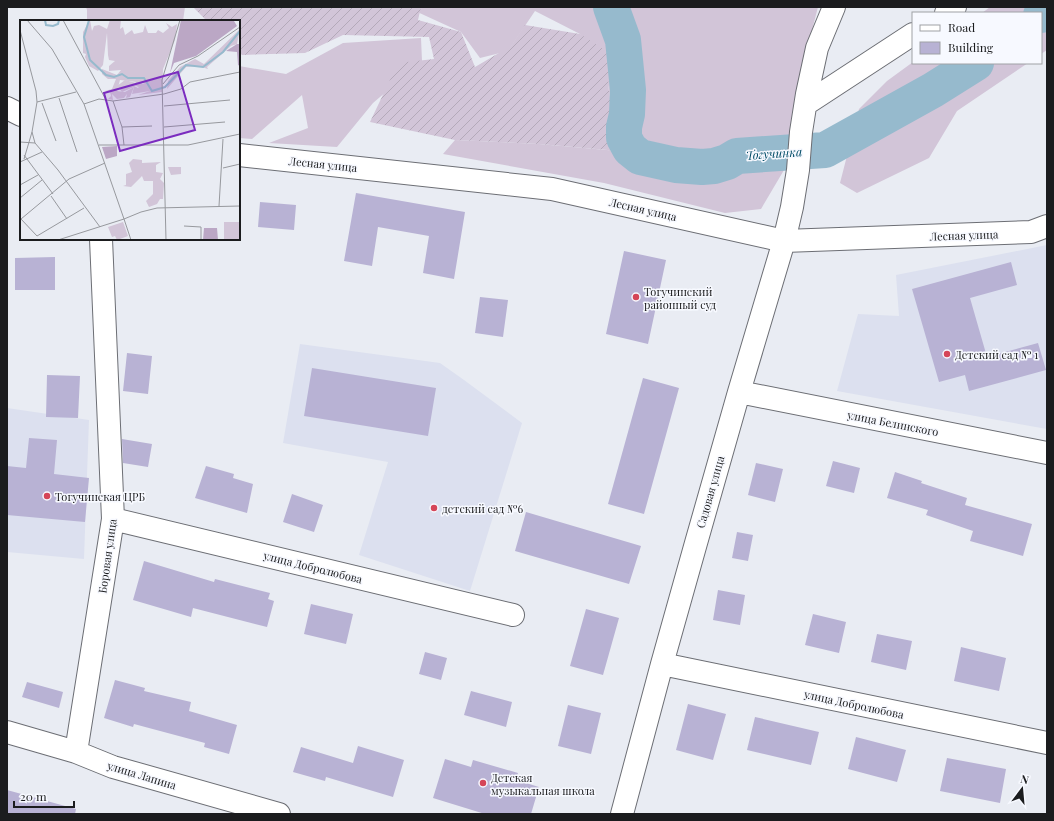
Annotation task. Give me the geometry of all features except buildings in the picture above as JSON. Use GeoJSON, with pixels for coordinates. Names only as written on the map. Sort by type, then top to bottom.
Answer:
{"type":"FeatureCollection","features":[{"type":"Feature","properties":{"kind":"street","name":"Садовая улица"},"geometry":{"type":"LineString","coordinates":[[622,814],[662,664],[739,392],[784,241],[798,170],[801,132],[806,104],[818,48],[834,7]]}},
{"type":"Feature","properties":{"kind":"street"},"geometry":{"type":"LineString","coordinates":[[806,104],[912,35]]}},
{"type":"Feature","properties":{"kind":"street"},"geometry":{"type":"LineString","coordinates":[[7,108],[20,114]]}},
{"type":"Feature","properties":{"kind":"street","name":"Лесная улица"},"geometry":{"type":"LineString","coordinates":[[240,156],[552,188],[784,241],[1031,232],[1047,226]]}},
{"type":"Feature","properties":{"kind":"street","name":"Боровая улица"},"geometry":{"type":"LineString","coordinates":[[76,752],[113,519],[101,240]]}},
{"type":"Feature","properties":{"kind":"street","name":"улица Белинского"},"geometry":{"type":"LineString","coordinates":[[739,392],[1047,454]]}},
{"type":"Feature","properties":{"kind":"street","name":"улица Добролюбова"},"geometry":{"type":"LineString","coordinates":[[113,519],[513,615]]}},
{"type":"Feature","properties":{"kind":"street","name":"улица Добролюбова"},"geometry":{"type":"LineString","coordinates":[[662,664],[1047,743]]}},
{"type":"Feature","properties":{"kind":"street","name":"улица Лапина"},"geometry":{"type":"LineString","coordinates":[[7,732],[76,752],[113,767],[279,814]]}},
{"type":"Feature","properties":{"kind":"shaded area"},"geometry":{"type":"Polygon","coordinates":[[[86,7],[185,7],[183,20],[87,20],[86,7]]]}},
{"type":"Feature","properties":{"kind":"shaded area"},"geometry":{"type":"Polygon","coordinates":[[[193,7],[421,7],[418,20],[461,32],[475,67],[511,46],[525,25],[580,34],[611,54],[608,85],[619,151],[539,144],[455,140],[370,122],[398,63],[434,59],[429,37],[343,35],[305,53],[242,55],[240,53],[240,20],[206,20],[193,7]]]}},
{"type":"Feature","properties":{"kind":"shaded area"},"geometry":{"type":"Polygon","coordinates":[[[420,7],[818,7],[799,80],[784,170],[761,209],[725,213],[604,183],[443,154],[455,140],[539,144],[618,151],[608,85],[580,34],[535,11],[508,51],[480,58],[461,32],[413,10],[420,7]]]}},
{"type":"Feature","properties":{"kind":"shaded area"},"geometry":{"type":"Polygon","coordinates":[[[990,7],[1047,7],[1047,50],[1042,53],[1042,12],[983,12],[990,7]]]}},
{"type":"Feature","properties":{"kind":"shaded area"},"geometry":{"type":"Polygon","coordinates":[[[421,38],[422,61],[373,103],[337,147],[269,143],[308,128],[302,95],[252,139],[240,138],[240,66],[286,74],[343,43],[421,38]]]}},
{"type":"Feature","properties":{"kind":"shaded area"},"geometry":{"type":"Polygon","coordinates":[[[912,63],[912,64],[1027,64],[957,111],[929,158],[857,193],[840,183],[859,109],[887,81],[912,63]]]}},
{"type":"Feature","properties":{"kind":"shaded area","name":"Детский сад № 1"},"geometry":{"type":"Polygon","coordinates":[[[1047,245],[1047,429],[837,391],[858,314],[899,316],[896,275],[1047,245]]]}},
{"type":"Feature","properties":{"kind":"shaded area","name":"детский сад №6"},"geometry":{"type":"Polygon","coordinates":[[[300,344],[440,363],[522,423],[470,591],[359,555],[388,462],[283,443],[300,344]]]}},
{"type":"Feature","properties":{"kind":"shaded area"},"geometry":{"type":"Polygon","coordinates":[[[7,408],[89,420],[84,559],[7,552],[7,408]]]}},
{"type":"Feature","properties":{"kind":"waterway","name":"Тогучинка"},"geometry":{"type":"LineString","coordinates":[[611,7],[623,40],[628,90],[624,138],[630,149],[640,157],[676,165],[702,167],[714,166],[727,162],[737,156],[825,150],[933,90],[974,64]]}},
{"type":"Feature","properties":{"kind":"waterway","name":"Тогучинка"},"geometry":{"type":"LineString","coordinates":[[1042,14],[1047,10]]}},
{"type":"Feature","properties":{"kind":"place","name":"Тогучинский районный суд"},"geometry":{"type":"Point","coordinates":[636,297]}},
{"type":"Feature","properties":{"kind":"place","name":"Детский сад № 1"},"geometry":{"type":"Point","coordinates":[947,354]}},
{"type":"Feature","properties":{"kind":"place","name":"Тогучинская ЦРБ"},"geometry":{"type":"Point","coordinates":[47,496]}},
{"type":"Feature","properties":{"kind":"place","name":"детский сад №6"},"geometry":{"type":"Point","coordinates":[434,508]}},
{"type":"Feature","properties":{"kind":"place","name":"Детская музыкальная школа"},"geometry":{"type":"Point","coordinates":[483,783]}}]}
